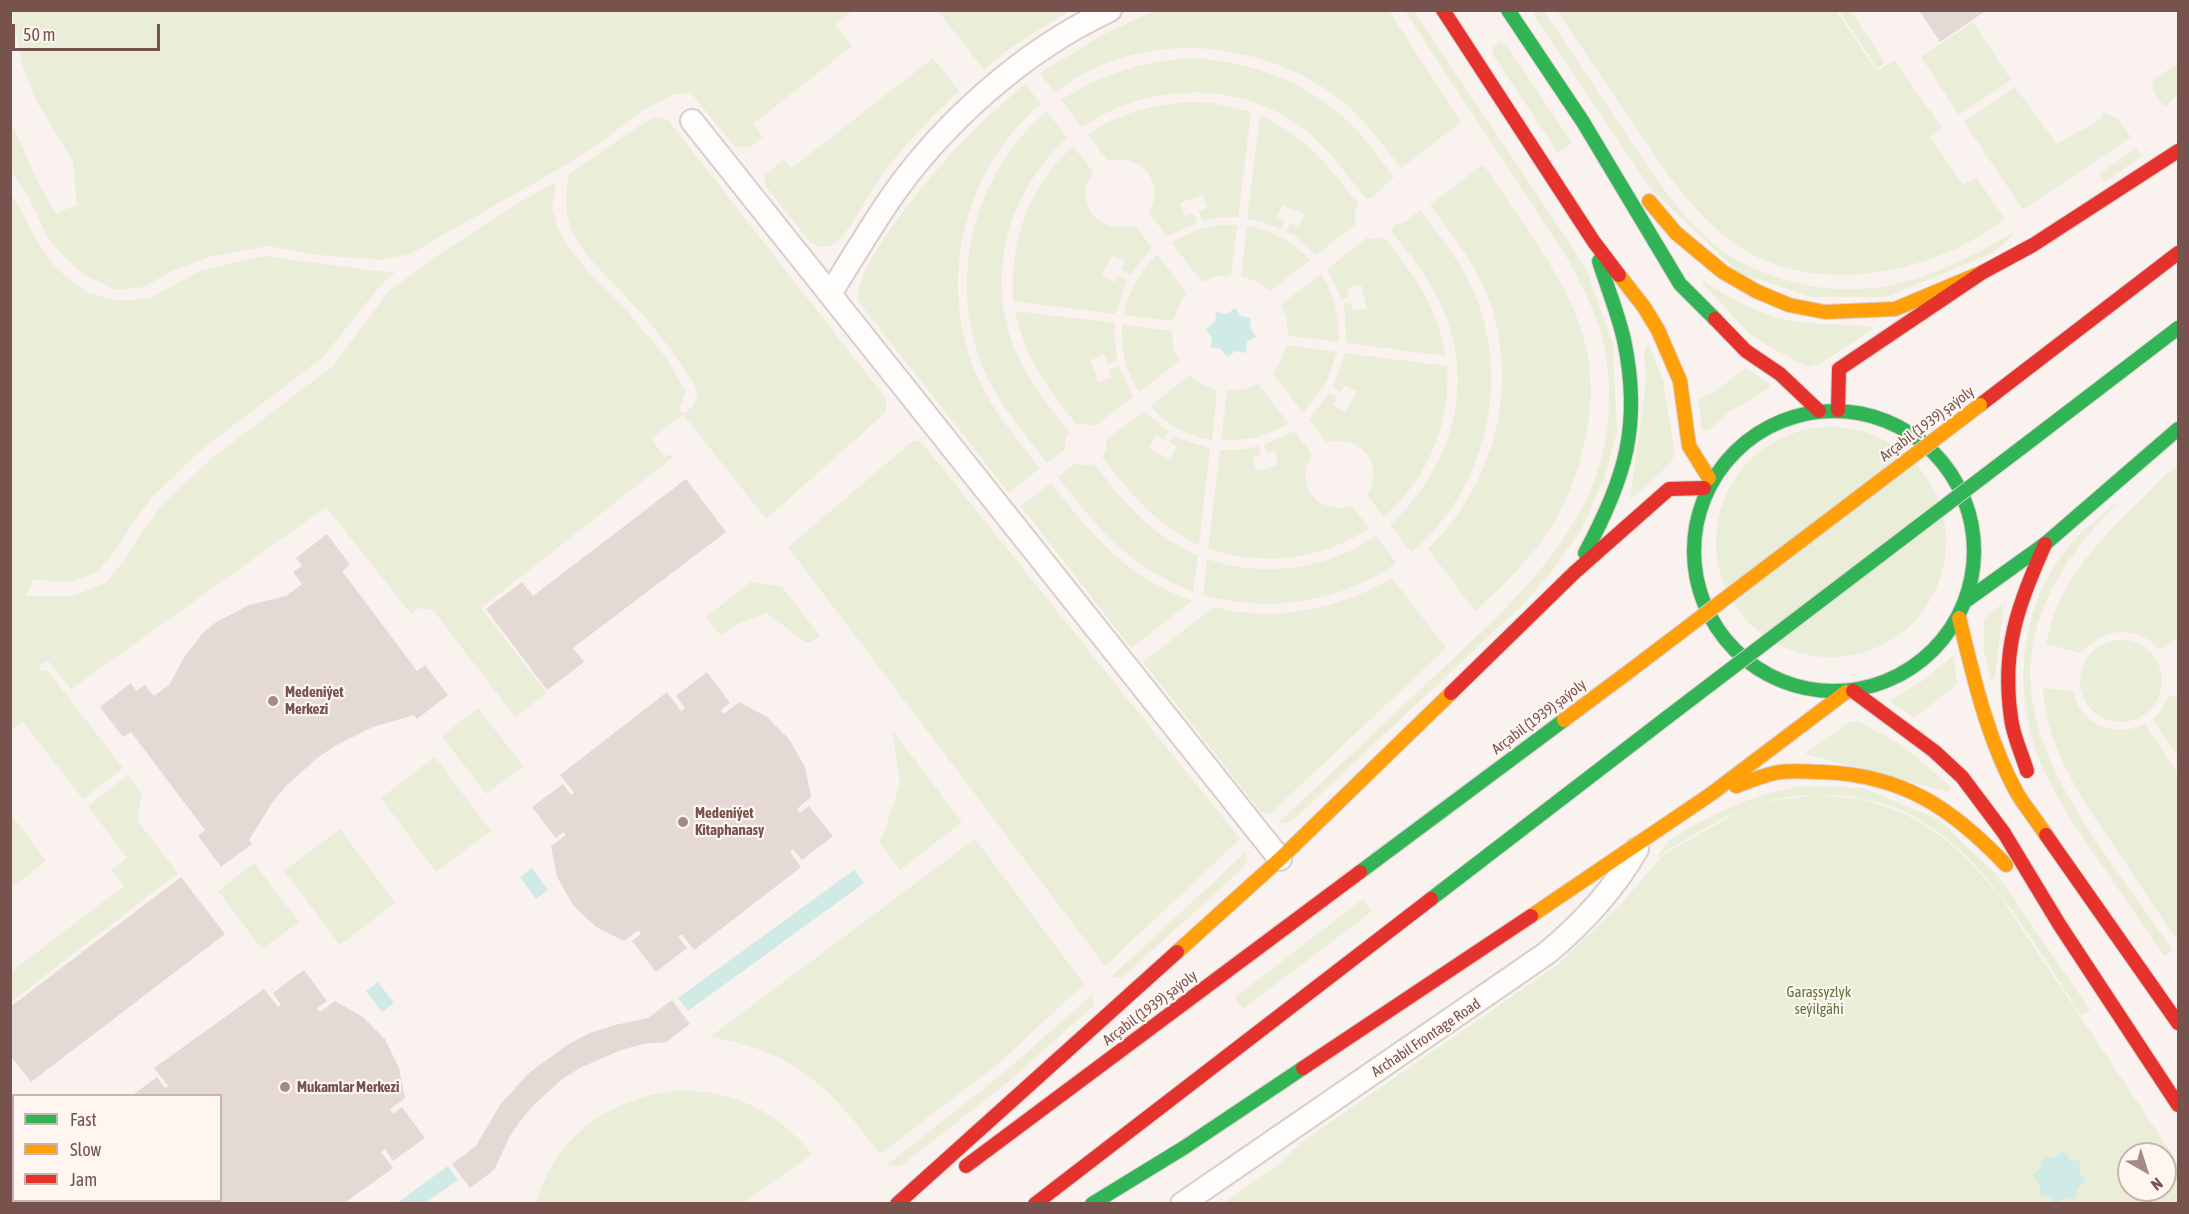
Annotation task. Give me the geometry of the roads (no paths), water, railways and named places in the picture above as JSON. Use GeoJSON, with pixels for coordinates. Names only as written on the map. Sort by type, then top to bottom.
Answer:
{"type":"FeatureCollection","features":[{"type":"Feature","properties":{"kind":"main road"},"geometry":{"type":"LineString","coordinates":[[1443,10],[1594,242],[1644,307],[1658,330],[1680,381],[1689,446],[1707,483]]}},
{"type":"Feature","properties":{"kind":"main road"},"geometry":{"type":"LineString","coordinates":[[1508,10],[1583,122],[1680,284],[1746,351],[1780,374],[1819,411]]}},
{"type":"Feature","properties":{"kind":"main road"},"geometry":{"type":"LineString","coordinates":[[1583,122],[1676,233],[1723,272],[1756,291],[1789,305],[1825,312],[1895,309],[1983,272]]}},
{"type":"Feature","properties":{"kind":"main road"},"geometry":{"type":"LineString","coordinates":[[1838,410],[1839,369],[1983,272],[2033,244],[2178,151]]}},
{"type":"Feature","properties":{"kind":"main road"},"geometry":{"type":"LineString","coordinates":[[1575,572],[1608,511],[1622,473],[1629,435],[1629,367],[1623,338],[1594,242]]}},
{"type":"Feature","properties":{"kind":"main road","name":"Arçabil (1939) şaýoly"},"geometry":{"type":"LineString","coordinates":[[954,1175],[1630,670],[2178,253]]}},
{"type":"Feature","properties":{"kind":"main road"},"geometry":{"type":"LineString","coordinates":[[1035,1203],[2178,328]]}},
{"type":"Feature","properties":{"kind":"main road"},"geometry":{"type":"LineString","coordinates":[[1092,1203],[1185,1147],[1641,842],[1711,794],[1850,691],[1903,674],[1935,650],[1959,618],[1967,600],[1975,567],[1975,534],[1967,502],[1951,472],[1929,447],[1902,428],[1871,415],[1838,410],[1819,411],[1786,419],[1757,435],[1707,483],[1694,539],[1696,574],[1705,608],[1723,638],[1748,662],[1777,680],[1811,690],[1850,691],[1934,751],[1962,777],[2004,833],[2059,924],[2174,1089],[2178,1105]]}},
{"type":"Feature","properties":{"kind":"main road"},"geometry":{"type":"LineString","coordinates":[[1967,600],[2045,544],[2178,429]]}},
{"type":"Feature","properties":{"kind":"main road"},"geometry":{"type":"LineString","coordinates":[[897,1203],[1280,859],[1575,572],[1669,489],[1707,483]]}},
{"type":"Feature","properties":{"kind":"main road"},"geometry":{"type":"LineString","coordinates":[[2033,788],[2010,720],[2007,669],[2010,640],[2022,596],[2045,544]]}},
{"type":"Feature","properties":{"kind":"main road"},"geometry":{"type":"LineString","coordinates":[[1959,618],[1981,706],[1998,753],[2018,794],[2178,1023]]}},
{"type":"Feature","properties":{"kind":"main road"},"geometry":{"type":"LineString","coordinates":[[1711,794],[1777,772],[1831,771],[1858,775],[1907,789],[1931,799],[1957,817],[1982,839],[2059,924]]}},
{"type":"Feature","properties":{"kind":"main road"},"geometry":{"type":"LineString","coordinates":[[2043,808],[2071,868]]}},
{"type":"Feature","properties":{"kind":"street"},"geometry":{"type":"LineString","coordinates":[[830,294],[888,202],[939,137],[972,104],[1014,70],[1053,43],[1110,10]]}},
{"type":"Feature","properties":{"kind":"street"},"geometry":{"type":"LineString","coordinates":[[692,121],[1280,859]]}},
{"type":"Feature","properties":{"kind":"street"},"geometry":{"type":"LineString","coordinates":[[2141,463],[2178,443]]}},
{"type":"Feature","properties":{"kind":"street","name":"Archabil Frontage Road"},"geometry":{"type":"LineString","coordinates":[[1182,1203],[1547,953],[1599,905],[1625,870],[1641,842]]}},
{"type":"Feature","properties":{"kind":"water"},"geometry":{"type":"Polygon","coordinates":[[[1235,308],[1241,316],[1251,318],[1250,328],[1256,337],[1247,342],[1246,353],[1236,351],[1227,357],[1221,349],[1211,347],[1212,337],[1206,329],[1215,322],[1216,312],[1227,314],[1235,308]]]}},
{"type":"Feature","properties":{"kind":"water"},"geometry":{"type":"Polygon","coordinates":[[[532,868],[548,890],[536,899],[520,877],[532,868]]]}},
{"type":"Feature","properties":{"kind":"water"},"geometry":{"type":"Polygon","coordinates":[[[854,870],[864,883],[688,1011],[678,998],[854,870]]]}},
{"type":"Feature","properties":{"kind":"water"},"geometry":{"type":"Polygon","coordinates":[[[378,982],[394,1003],[382,1012],[366,991],[378,982]]]}},
{"type":"Feature","properties":{"kind":"water"},"geometry":{"type":"Polygon","coordinates":[[[2063,1151],[2070,1160],[2081,1161],[2079,1172],[2086,1181],[2077,1188],[2076,1199],[2065,1198],[2055,1203],[2049,1196],[2039,1195],[2040,1184],[2033,1175],[2041,1168],[2043,1157],[2054,1158],[2063,1151]]]}},
{"type":"Feature","properties":{"kind":"water"},"geometry":{"type":"Polygon","coordinates":[[[448,1166],[458,1180],[425,1203],[397,1203],[448,1166]]]}},
{"type":"Feature","properties":{"kind":"place","name":"Medeniýet Merkezi"},"geometry":{"type":"Point","coordinates":[273,701]}},
{"type":"Feature","properties":{"kind":"place","name":"Medeniýet Kitaphanasy"},"geometry":{"type":"Point","coordinates":[683,822]}},
{"type":"Feature","properties":{"kind":"place","name":"Mukamlar Merkezi"},"geometry":{"type":"Point","coordinates":[285,1087]}},
{"type":"Feature","properties":{"kind":"park label","name":"Garaşsyzlyk seýilgähi"},"geometry":{"type":"Point","coordinates":[1819,1000]}}]}
